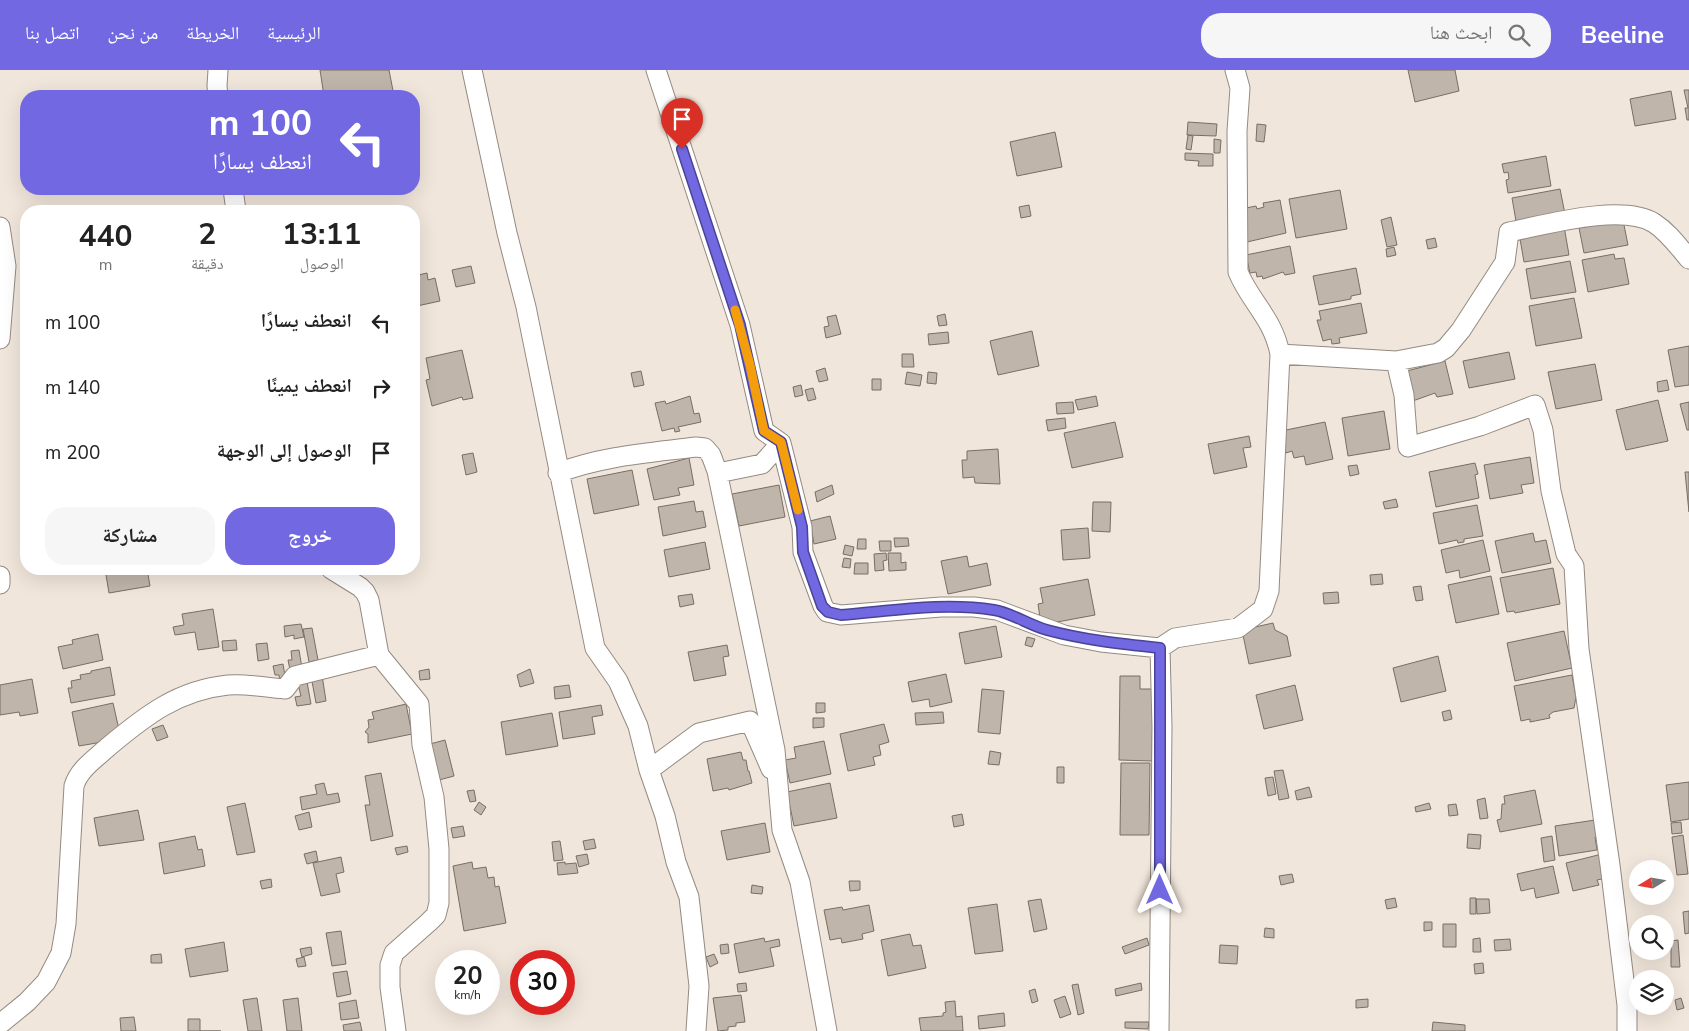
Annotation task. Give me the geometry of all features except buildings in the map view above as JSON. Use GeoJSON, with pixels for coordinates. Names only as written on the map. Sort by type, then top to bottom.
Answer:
{"type":"FeatureCollection","features":[{"type":"Feature","properties":{"kind":"street"},"geometry":{"type":"LineString","coordinates":[[218,70],[218,90]]}},
{"type":"Feature","properties":{"kind":"street"},"geometry":{"type":"LineString","coordinates":[[472,70],[507,233],[526,307],[558,473],[595,648],[622,690],[638,726],[648,770],[665,816],[676,862],[688,897],[700,986],[696,1031]]}},
{"type":"Feature","properties":{"kind":"street"},"geometry":{"type":"LineString","coordinates":[[656,70],[740,325],[764,431],[781,442],[802,527],[803,552],[822,606],[828,612],[841,615],[941,606],[974,607],[997,610],[1038,627],[1064,635],[1101,642],[1160,648],[1175,638],[1238,628],[1263,609],[1269,591],[1280,354],[1276,335],[1267,318],[1244,285],[1238,272],[1237,131],[1240,88],[1235,70]]}},
{"type":"Feature","properties":{"kind":"street"},"geometry":{"type":"LineString","coordinates":[[1280,354],[1396,361],[1438,353],[1446,348],[1461,330],[1506,262],[1509,232],[1578,217],[1631,216],[1652,222],[1672,239],[1689,259]]}},
{"type":"Feature","properties":{"kind":"street"},"geometry":{"type":"LineString","coordinates":[[0,227],[6,266],[0,339]]}},
{"type":"Feature","properties":{"kind":"street"},"geometry":{"type":"LineString","coordinates":[[1396,361],[1404,395],[1408,447],[1480,426],[1535,405],[1542,430],[1551,491],[1566,554],[1574,566],[1579,649],[1610,865],[1627,1005],[1627,1031]]}},
{"type":"Feature","properties":{"kind":"street"},"geometry":{"type":"LineString","coordinates":[[718,473],[762,464],[781,442]]}},
{"type":"Feature","properties":{"kind":"street"},"geometry":{"type":"LineString","coordinates":[[558,473],[581,464],[630,455],[696,447],[705,448],[711,455],[718,473],[775,750],[782,830],[800,882],[827,1031]]}},
{"type":"Feature","properties":{"kind":"street"},"geometry":{"type":"LineString","coordinates":[[341,575],[360,586],[365,592],[369,600],[379,655],[419,704],[422,745],[434,798],[439,849],[439,903],[436,915],[394,954],[390,965],[396,1031]]}},
{"type":"Feature","properties":{"kind":"street"},"geometry":{"type":"LineString","coordinates":[[0,576],[0,584]]}},
{"type":"Feature","properties":{"kind":"street"},"geometry":{"type":"LineString","coordinates":[[1159,1031],[1162,737],[1160,648]]}},
{"type":"Feature","properties":{"kind":"street"},"geometry":{"type":"LineString","coordinates":[[0,1024],[20,1008],[46,982],[61,953],[66,924],[74,786],[83,769],[134,725],[163,704],[198,692],[229,685],[285,689],[295,676],[379,655]]}},
{"type":"Feature","properties":{"kind":"street"},"geometry":{"type":"LineString","coordinates":[[648,770],[699,733],[750,721],[779,788]]}},
{"type":"Feature","properties":{"kind":"slow traffic"},"geometry":{"type":"LineString","coordinates":[[735,310],[750,365],[764,431],[781,442],[798,510]]}},
{"type":"Feature","properties":{"kind":"route"},"geometry":{"type":"LineString","coordinates":[[682,149],[740,325],[764,431],[781,442],[802,527],[803,552],[822,606],[828,612],[841,615],[941,606],[974,607],[997,610],[1038,627],[1064,635],[1101,642],[1160,648],[1162,727],[1160,890]]}}]}
